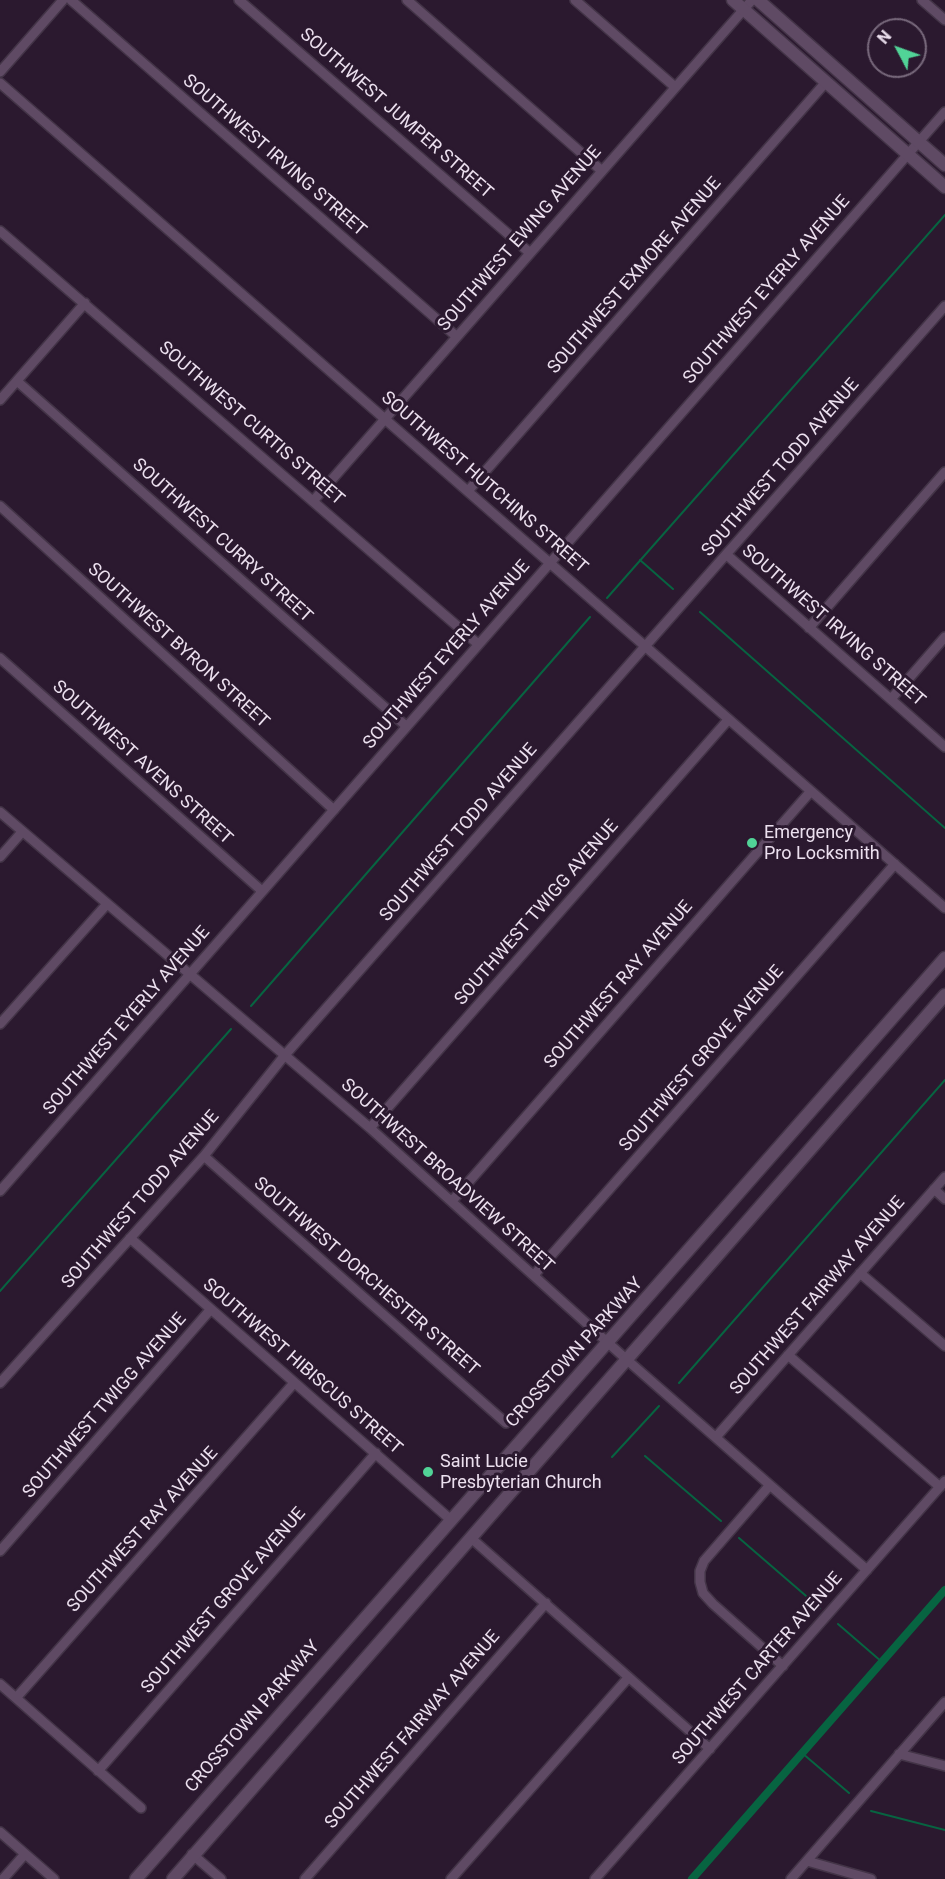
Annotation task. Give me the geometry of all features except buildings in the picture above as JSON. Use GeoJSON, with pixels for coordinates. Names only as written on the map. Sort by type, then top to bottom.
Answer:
{"type":"FeatureCollection","features":[{"type":"Feature","properties":{"kind":"main road"},"geometry":{"type":"LineString","coordinates":[[734,0],[748,4],[826,82],[945,187]]}},
{"type":"Feature","properties":{"kind":"main road"},"geometry":{"type":"LineString","coordinates":[[758,0],[945,165]]}},
{"type":"Feature","properties":{"kind":"main road","name":"CROSSTOWN PARKWAY"},"geometry":{"type":"LineString","coordinates":[[136,1879],[945,958]]}},
{"type":"Feature","properties":{"kind":"main road"},"geometry":{"type":"LineString","coordinates":[[173,1879],[192,1854],[945,995]]}},
{"type":"Feature","properties":{"kind":"street"},"geometry":{"type":"LineString","coordinates":[[0,72],[63,0]]}},
{"type":"Feature","properties":{"kind":"street","name":"SOUTHWEST IRVING STREET"},"geometry":{"type":"LineString","coordinates":[[71,0],[456,336]]}},
{"type":"Feature","properties":{"kind":"street","name":"SOUTHWEST JUMPER STREET"},"geometry":{"type":"LineString","coordinates":[[240,0],[530,253]]}},
{"type":"Feature","properties":{"kind":"street"},"geometry":{"type":"LineString","coordinates":[[407,0],[602,171]]}},
{"type":"Feature","properties":{"kind":"street"},"geometry":{"type":"LineString","coordinates":[[575,0],[675,87]]}},
{"type":"Feature","properties":{"kind":"street"},"geometry":{"type":"LineString","coordinates":[[922,0],[945,20]]}},
{"type":"Feature","properties":{"kind":"street","name":"SOUTHWEST EWING AVENUE"},"geometry":{"type":"LineString","coordinates":[[314,500],[748,4]]}},
{"type":"Feature","properties":{"kind":"street","name":"SOUTHWEST EXMORE AVENUE"},"geometry":{"type":"LineString","coordinates":[[468,491],[826,82]]}},
{"type":"Feature","properties":{"kind":"street","name":"SOUTHWEST HUTCHINS STREET"},"geometry":{"type":"LineString","coordinates":[[0,83],[945,908]]}},
{"type":"Feature","properties":{"kind":"street","name":"SOUTHWEST EYERLY AVENUE"},"geometry":{"type":"LineString","coordinates":[[0,1191],[945,112]]}},
{"type":"Feature","properties":{"kind":"street","name":"SOUTHWEST CURTIS STREET"},"geometry":{"type":"LineString","coordinates":[[1,234],[85,303],[478,644]]}},
{"type":"Feature","properties":{"kind":"street"},"geometry":{"type":"LineString","coordinates":[[0,400],[85,303]]}},
{"type":"Feature","properties":{"kind":"street","name":"SOUTHWEST TODD AVENUE"},"geometry":{"type":"LineString","coordinates":[[0,1383],[204,1156],[285,1055],[945,306]]}},
{"type":"Feature","properties":{"kind":"street","name":"SOUTHWEST CURRY STREET"},"geometry":{"type":"LineString","coordinates":[[17,381],[406,726]]}},
{"type":"Feature","properties":{"kind":"street"},"geometry":{"type":"LineString","coordinates":[[809,628],[945,472]]}},
{"type":"Feature","properties":{"kind":"street","name":"SOUTHWEST BYRON STREET"},"geometry":{"type":"LineString","coordinates":[[0,506],[334,810]]}},
{"type":"Feature","properties":{"kind":"street","name":"SOUTHWEST IRVING STREET"},"geometry":{"type":"LineString","coordinates":[[727,555],[945,747]]}},
{"type":"Feature","properties":{"kind":"street"},"geometry":{"type":"LineString","coordinates":[[891,699],[945,638]]}},
{"type":"Feature","properties":{"kind":"street","name":"SOUTHWEST AVENS STREET"},"geometry":{"type":"LineString","coordinates":[[0,658],[262,891]]}},
{"type":"Feature","properties":{"kind":"street","name":"SOUTHWEST TWIGG AVENUE"},"geometry":{"type":"LineString","coordinates":[[370,1128],[728,720]]}},
{"type":"Feature","properties":{"kind":"street","name":"SOUTHWEST RAY AVENUE"},"geometry":{"type":"LineString","coordinates":[[452,1201],[811,791]]}},
{"type":"Feature","properties":{"kind":"street","name":"SOUTHWEST BROADVIEW STREET"},"geometry":{"type":"LineString","coordinates":[[0,812],[370,1128],[608,1343],[867,1570]]}},
{"type":"Feature","properties":{"kind":"street"},"geometry":{"type":"LineString","coordinates":[[0,857],[22,832]]}},
{"type":"Feature","properties":{"kind":"street","name":"SOUTHWEST GROVE AVENUE"},"geometry":{"type":"LineString","coordinates":[[534,1275],[895,864]]}},
{"type":"Feature","properties":{"kind":"street"},"geometry":{"type":"LineString","coordinates":[[0,1024],[107,904]]}},
{"type":"Feature","properties":{"kind":"street","name":"SOUTHWEST DORCHESTER STREET"},"geometry":{"type":"LineString","coordinates":[[204,1156],[506,1423]]}},
{"type":"Feature","properties":{"kind":"street","name":"SOUTHWEST FAIRWAY AVENUE"},"geometry":{"type":"LineString","coordinates":[[716,1437],[945,1177]]}},
{"type":"Feature","properties":{"kind":"street"},"geometry":{"type":"LineString","coordinates":[[934,1189],[945,1199]]}},
{"type":"Feature","properties":{"kind":"street","name":"SOUTHWEST HIBISCUS STREET"},"geometry":{"type":"LineString","coordinates":[[130,1238],[451,1520]]}},
{"type":"Feature","properties":{"kind":"street"},"geometry":{"type":"LineString","coordinates":[[860,1273],[945,1346]]}},
{"type":"Feature","properties":{"kind":"street","name":"SOUTHWEST TWIGG AVENUE"},"geometry":{"type":"LineString","coordinates":[[0,1551],[211,1309]]}},
{"type":"Feature","properties":{"kind":"street"},"geometry":{"type":"LineString","coordinates":[[788,1355],[942,1484]]}},
{"type":"Feature","properties":{"kind":"street","name":"SOUTHWEST RAY AVENUE"},"geometry":{"type":"LineString","coordinates":[[16,1698],[294,1383]]}},
{"type":"Feature","properties":{"kind":"street","name":"SOUTHWEST GROVE AVENUE"},"geometry":{"type":"LineString","coordinates":[[98,1771],[376,1454]]}},
{"type":"Feature","properties":{"kind":"street","name":"SOUTHWEST CARTER AVENUE"},"geometry":{"type":"LineString","coordinates":[[595,1879],[942,1484]]}},
{"type":"Feature","properties":{"kind":"street"},"geometry":{"type":"LineString","coordinates":[[770,1485],[704,1561],[700,1571],[700,1582],[703,1593],[713,1604],[783,1666]]}},
{"type":"Feature","properties":{"kind":"street"},"geometry":{"type":"LineString","coordinates":[[471,1538],[710,1749]]}},
{"type":"Feature","properties":{"kind":"street","name":"SOUTHWEST FAIRWAY AVENUE"},"geometry":{"type":"LineString","coordinates":[[305,1879],[546,1604]]}},
{"type":"Feature","properties":{"kind":"street"},"geometry":{"type":"LineString","coordinates":[[451,1879],[628,1678]]}},
{"type":"Feature","properties":{"kind":"street"},"geometry":{"type":"LineString","coordinates":[[0,1684],[141,1808]]}},
{"type":"Feature","properties":{"kind":"street"},"geometry":{"type":"LineString","coordinates":[[790,1879],[945,1702]]}},
{"type":"Feature","properties":{"kind":"street"},"geometry":{"type":"LineString","coordinates":[[899,1754],[945,1766]]}},
{"type":"Feature","properties":{"kind":"street"},"geometry":{"type":"LineString","coordinates":[[0,1832],[54,1879]]}},
{"type":"Feature","properties":{"kind":"street"},"geometry":{"type":"LineString","coordinates":[[3,1879],[25,1854]]}},
{"type":"Feature","properties":{"kind":"street"},"geometry":{"type":"LineString","coordinates":[[192,1854],[221,1879]]}},
{"type":"Feature","properties":{"kind":"street"},"geometry":{"type":"LineString","coordinates":[[807,1861],[871,1879]]}},
{"type":"Feature","properties":{"kind":"waterway"},"geometry":{"type":"LineString","coordinates":[[607,598],[945,215]]}},
{"type":"Feature","properties":{"kind":"waterway"},"geometry":{"type":"LineString","coordinates":[[640,560],[673,589]]}},
{"type":"Feature","properties":{"kind":"waterway"},"geometry":{"type":"LineString","coordinates":[[700,612],[945,828]]}},
{"type":"Feature","properties":{"kind":"waterway"},"geometry":{"type":"LineString","coordinates":[[251,1006],[590,617]]}},
{"type":"Feature","properties":{"kind":"waterway"},"geometry":{"type":"LineString","coordinates":[[0,1291],[231,1029]]}},
{"type":"Feature","properties":{"kind":"waterway"},"geometry":{"type":"LineString","coordinates":[[679,1383],[945,1080]]}},
{"type":"Feature","properties":{"kind":"waterway"},"geometry":{"type":"LineString","coordinates":[[612,1457],[659,1406]]}},
{"type":"Feature","properties":{"kind":"waterway"},"geometry":{"type":"LineString","coordinates":[[645,1456],[721,1521]]}},
{"type":"Feature","properties":{"kind":"waterway"},"geometry":{"type":"LineString","coordinates":[[739,1538],[820,1608]]}},
{"type":"Feature","properties":{"kind":"waterway"},"geometry":{"type":"LineString","coordinates":[[692,1879],[945,1590]]}},
{"type":"Feature","properties":{"kind":"waterway"},"geometry":{"type":"LineString","coordinates":[[838,1624],[882,1662]]}},
{"type":"Feature","properties":{"kind":"waterway"},"geometry":{"type":"LineString","coordinates":[[802,1753],[849,1793]]}},
{"type":"Feature","properties":{"kind":"waterway"},"geometry":{"type":"LineString","coordinates":[[871,1811],[945,1830]]}},
{"type":"Feature","properties":{"kind":"place","name":"Emergency Pro Locksmith"},"geometry":{"type":"Point","coordinates":[752,843]}},
{"type":"Feature","properties":{"kind":"place","name":"Saint Lucie Presbyterian Church"},"geometry":{"type":"Point","coordinates":[428,1472]}}]}
